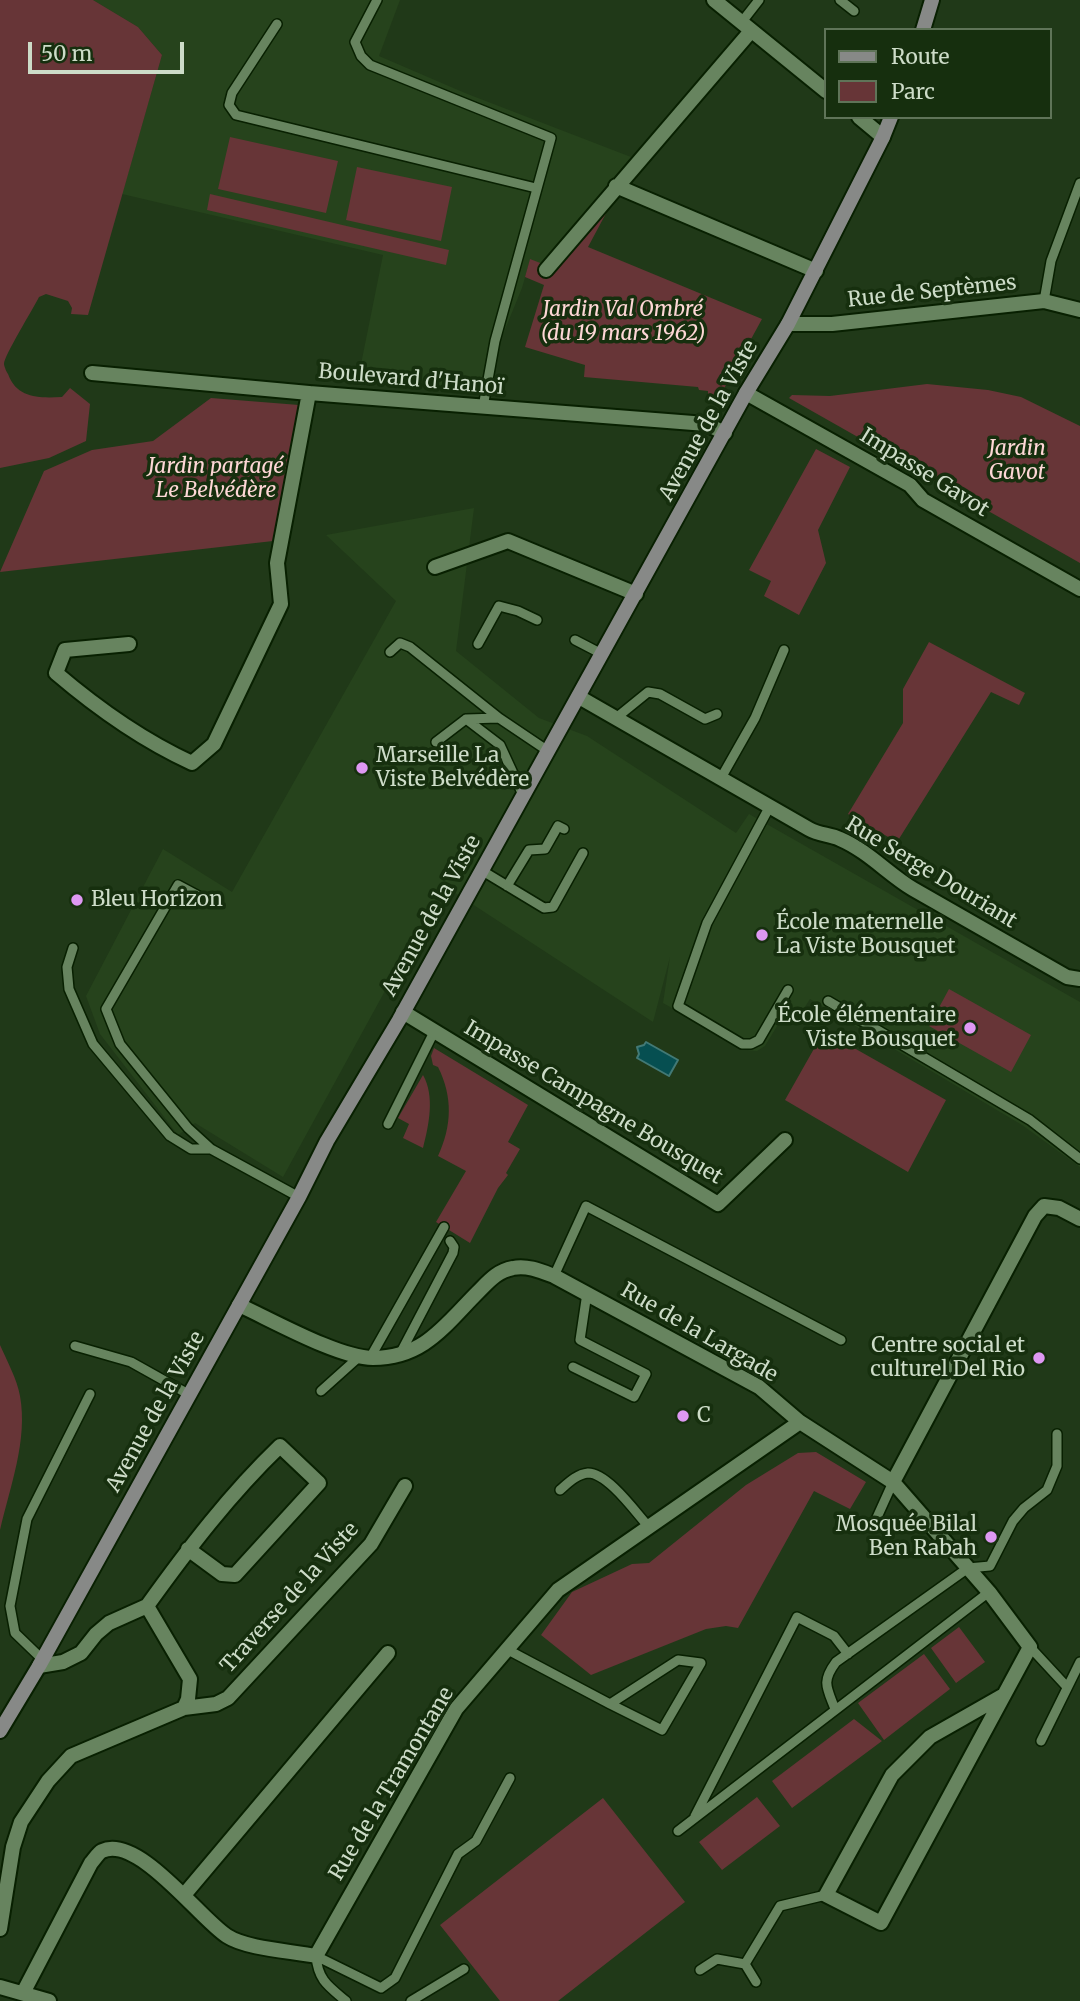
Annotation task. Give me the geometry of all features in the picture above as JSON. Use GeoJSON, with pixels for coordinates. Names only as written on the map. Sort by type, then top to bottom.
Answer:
{"type":"FeatureCollection","features":[{"type":"Feature","properties":{"kind":"street"},"geometry":{"type":"LineString","coordinates":[[714,0],[824,89]]}},
{"type":"Feature","properties":{"kind":"street"},"geometry":{"type":"LineString","coordinates":[[924,28],[932,0]]}},
{"type":"Feature","properties":{"kind":"street"},"geometry":{"type":"LineString","coordinates":[[546,270],[746,27]]}},
{"type":"Feature","properties":{"kind":"street"},"geometry":{"type":"LineString","coordinates":[[861,119],[883,137]]}},
{"type":"Feature","properties":{"kind":"street","name":"Avenue de la Viste"},"geometry":{"type":"LineString","coordinates":[[0,1731],[190,1395],[327,1141],[403,1013],[746,393],[788,324],[890,119]]}},
{"type":"Feature","properties":{"kind":"street"},"geometry":{"type":"LineString","coordinates":[[616,186],[816,271]]}},
{"type":"Feature","properties":{"kind":"street","name":"Rue de Septèmes"},"geometry":{"type":"LineString","coordinates":[[788,324],[832,324],[1044,301],[1080,310]]}},
{"type":"Feature","properties":{"kind":"street","name":"Boulevard d'Hanoï"},"geometry":{"type":"LineString","coordinates":[[92,373],[706,424],[725,433]]}},
{"type":"Feature","properties":{"kind":"street"},"geometry":{"type":"LineString","coordinates":[[129,644],[65,650],[56,673],[81,695],[158,747],[192,763],[214,744],[282,604],[277,563],[309,393]]}},
{"type":"Feature","properties":{"kind":"street","name":"Impasse Gavot"},"geometry":{"type":"LineString","coordinates":[[746,393],[910,485],[923,500],[1080,589]]}},
{"type":"Feature","properties":{"kind":"street"},"geometry":{"type":"LineString","coordinates":[[435,567],[508,541],[636,594]]}},
{"type":"Feature","properties":{"kind":"street","name":"Rue Serge Douriant"},"geometry":{"type":"LineString","coordinates":[[579,697],[819,835],[839,838],[881,863],[892,877],[1063,974],[1080,979]]}},
{"type":"Feature","properties":{"kind":"street","name":"Impasse Campagne Bousquet"},"geometry":{"type":"LineString","coordinates":[[403,1013],[718,1204],[785,1140]]}},
{"type":"Feature","properties":{"kind":"street"},"geometry":{"type":"LineString","coordinates":[[894,1482],[1035,1216],[1044,1206],[1059,1208],[1080,1219]]}},
{"type":"Feature","properties":{"kind":"street","name":"Rue de la Largade"},"geometry":{"type":"LineString","coordinates":[[239,1305],[346,1354],[365,1357],[399,1355],[424,1345],[496,1273],[514,1267],[531,1268],[554,1276],[759,1388],[800,1422],[894,1482],[989,1592],[1030,1647]]}},
{"type":"Feature","properties":{"kind":"street","name":"Rue de la Tramontane"},"geometry":{"type":"LineString","coordinates":[[316,1956],[456,1709],[558,1590],[800,1422]]}},
{"type":"Feature","properties":{"kind":"street"},"geometry":{"type":"LineString","coordinates":[[41,1662],[63,1662],[81,1653],[109,1623],[147,1606],[188,1549],[246,1479],[280,1446],[318,1483],[235,1575],[222,1574],[188,1549]]}},
{"type":"Feature","properties":{"kind":"street","name":"Traverse de la Viste"},"geometry":{"type":"LineString","coordinates":[[0,1929],[13,1847],[21,1822],[48,1781],[71,1756],[184,1709],[216,1704],[228,1698],[371,1544],[405,1486]]}},
{"type":"Feature","properties":{"kind":"street","name":"Traverse de la Viste"},"geometry":{"type":"LineString","coordinates":[[147,1606],[190,1679],[184,1709]]}},
{"type":"Feature","properties":{"kind":"street"},"geometry":{"type":"LineString","coordinates":[[1002,1696],[930,1737],[892,1775],[825,1895],[881,1923],[1030,1647]]}},
{"type":"Feature","properties":{"kind":"street"},"geometry":{"type":"LineString","coordinates":[[184,1895],[388,1653]]}},
{"type":"Feature","properties":{"kind":"street"},"geometry":{"type":"LineString","coordinates":[[23,1993],[91,1863],[102,1851],[119,1849],[153,1867],[227,1936],[249,1945],[316,1956]]}},
{"type":"Feature","properties":{"kind":"street"},"geometry":{"type":"LineString","coordinates":[[0,1987],[49,2001]]}},
{"type":"Feature","properties":{"kind":"lane"},"geometry":{"type":"LineString","coordinates":[[377,0],[355,43],[361,56],[370,65],[551,138],[495,341],[483,407]]}},
{"type":"Feature","properties":{"kind":"lane"},"geometry":{"type":"LineString","coordinates":[[746,27],[759,0]]}},
{"type":"Feature","properties":{"kind":"lane"},"geometry":{"type":"LineString","coordinates":[[841,0],[854,11]]}},
{"type":"Feature","properties":{"kind":"lane"},"geometry":{"type":"LineString","coordinates":[[276,24],[232,93],[229,105],[236,115],[536,188]]}},
{"type":"Feature","properties":{"kind":"lane"},"geometry":{"type":"LineString","coordinates":[[1044,301],[1051,261],[1080,183]]}},
{"type":"Feature","properties":{"kind":"lane"},"geometry":{"type":"LineString","coordinates":[[478,644],[499,606],[537,620]]}},
{"type":"Feature","properties":{"kind":"lane"},"geometry":{"type":"LineString","coordinates":[[575,640],[602,654]]}},
{"type":"Feature","properties":{"kind":"lane"},"geometry":{"type":"LineString","coordinates":[[390,652],[400,643],[410,647],[499,718],[548,751]]}},
{"type":"Feature","properties":{"kind":"lane"},"geometry":{"type":"LineString","coordinates":[[721,778],[755,718],[784,650]]}},
{"type":"Feature","properties":{"kind":"lane"},"geometry":{"type":"LineString","coordinates":[[616,718],[648,692],[660,694],[705,719],[717,714]]}},
{"type":"Feature","properties":{"kind":"lane"},"geometry":{"type":"LineString","coordinates":[[436,742],[466,719],[499,718]]}},
{"type":"Feature","properties":{"kind":"lane"},"geometry":{"type":"LineString","coordinates":[[466,719],[500,745],[523,795]]}},
{"type":"Feature","properties":{"kind":"lane"},"geometry":{"type":"LineString","coordinates":[[769,806],[707,923],[678,1006],[742,1044],[751,1044],[759,1040],[788,990]]}},
{"type":"Feature","properties":{"kind":"lane"},"geometry":{"type":"LineString","coordinates":[[507,886],[529,850],[545,849],[558,826],[564,829]]}},
{"type":"Feature","properties":{"kind":"lane"},"geometry":{"type":"LineString","coordinates":[[481,870],[544,908],[553,907],[583,853]]}},
{"type":"Feature","properties":{"kind":"lane"},"geometry":{"type":"LineString","coordinates":[[208,901],[178,885],[106,1009],[120,1044],[188,1128],[211,1149],[299,1197]]}},
{"type":"Feature","properties":{"kind":"lane"},"geometry":{"type":"LineString","coordinates":[[73,948],[67,967],[69,989],[93,1044],[170,1136],[191,1149],[211,1149]]}},
{"type":"Feature","properties":{"kind":"lane"},"geometry":{"type":"LineString","coordinates":[[828,1001],[1030,1120],[1080,1159]]}},
{"type":"Feature","properties":{"kind":"lane"},"geometry":{"type":"LineString","coordinates":[[388,1124],[434,1032]]}},
{"type":"Feature","properties":{"kind":"lane"},"geometry":{"type":"LineString","coordinates":[[420,1060],[427,1071]]}},
{"type":"Feature","properties":{"kind":"lane"},"geometry":{"type":"LineString","coordinates":[[554,1276],[586,1206],[841,1340]]}},
{"type":"Feature","properties":{"kind":"lane"},"geometry":{"type":"LineString","coordinates":[[321,1391],[365,1357],[444,1227]]}},
{"type":"Feature","properties":{"kind":"lane"},"geometry":{"type":"LineString","coordinates":[[399,1355],[453,1253],[454,1247],[450,1241]]}},
{"type":"Feature","properties":{"kind":"lane"},"geometry":{"type":"LineString","coordinates":[[573,1367],[634,1397],[646,1374],[580,1339],[587,1293]]}},
{"type":"Feature","properties":{"kind":"lane"},"geometry":{"type":"LineString","coordinates":[[75,1346],[131,1362],[190,1395]]}},
{"type":"Feature","properties":{"kind":"lane"},"geometry":{"type":"LineString","coordinates":[[41,1662],[15,1633],[10,1606],[27,1519],[90,1394]]}},
{"type":"Feature","properties":{"kind":"lane"},"geometry":{"type":"LineString","coordinates":[[835,1709],[825,1685],[827,1674],[836,1662],[968,1568],[990,1566],[1013,1521],[1046,1490],[1057,1466],[1057,1434]]}},
{"type":"Feature","properties":{"kind":"lane"},"geometry":{"type":"LineString","coordinates":[[560,1490],[574,1478],[589,1473],[604,1478],[649,1527]]}},
{"type":"Feature","properties":{"kind":"lane"},"geometry":{"type":"LineString","coordinates":[[874,1524],[894,1482]]}},
{"type":"Feature","properties":{"kind":"lane"},"geometry":{"type":"LineString","coordinates":[[678,1831],[989,1592]]}},
{"type":"Feature","properties":{"kind":"lane"},"geometry":{"type":"LineString","coordinates":[[694,1818],[797,1616],[834,1636],[848,1654]]}},
{"type":"Feature","properties":{"kind":"lane"},"geometry":{"type":"LineString","coordinates":[[1030,1647],[1067,1687]]}},
{"type":"Feature","properties":{"kind":"lane"},"geometry":{"type":"LineString","coordinates":[[508,1650],[610,1704],[662,1730],[701,1663],[678,1660],[610,1704]]}},
{"type":"Feature","properties":{"kind":"lane"},"geometry":{"type":"LineString","coordinates":[[1041,1741],[1080,1662]]}},
{"type":"Feature","properties":{"kind":"lane"},"geometry":{"type":"LineString","coordinates":[[346,2001],[325,1983],[317,1972],[316,1956],[381,1988],[395,1979],[458,1854],[476,1841],[510,1778]]}},
{"type":"Feature","properties":{"kind":"lane"},"geometry":{"type":"LineString","coordinates":[[745,1964],[780,1906],[825,1895]]}},
{"type":"Feature","properties":{"kind":"lane"},"geometry":{"type":"LineString","coordinates":[[700,1970],[717,1959],[745,1964],[756,1982]]}},
{"type":"Feature","properties":{"kind":"lane"},"geometry":{"type":"LineString","coordinates":[[411,2001],[464,1969]]}},
{"type":"Feature","properties":{"kind":"shaded area"},"geometry":{"type":"Polygon","coordinates":[[[93,0],[400,0],[379,56],[465,93],[631,157],[543,264],[530,260],[522,288],[497,349],[490,391],[358,379],[383,255],[122,194],[162,55],[138,27],[93,0]]]}},
{"type":"Feature","properties":{"kind":"shaded area"},"geometry":{"type":"Polygon","coordinates":[[[474,508],[456,651],[539,718],[587,736],[736,833],[749,814],[1080,1002],[1080,1167],[1022,1125],[810,999],[794,1024],[782,1018],[765,1046],[757,1051],[747,1050],[663,1003],[670,957],[653,1022],[443,885],[283,1177],[195,1123],[178,1135],[100,1034],[86,996],[163,849],[232,892],[396,601],[326,535],[474,508]]]}},
{"type":"Feature","properties":{"kind":"green space"},"geometry":{"type":"Polygon","coordinates":[[[0,0],[93,0],[138,27],[162,55],[88,315],[71,314],[72,308],[68,301],[46,294],[39,297],[13,342],[4,364],[12,382],[23,393],[38,397],[62,397],[70,388],[90,404],[86,441],[49,458],[0,468],[0,0]]]}},
{"type":"Feature","properties":{"kind":"green space"},"geometry":{"type":"Polygon","coordinates":[[[230,137],[338,161],[326,213],[218,189],[230,137]]]}},
{"type":"Feature","properties":{"kind":"green space"},"geometry":{"type":"Polygon","coordinates":[[[357,167],[452,187],[441,241],[346,220],[357,167]]]}},
{"type":"Feature","properties":{"kind":"green space","name":"Jardin Val Ombré (du 19 mars 1962)"},"geometry":{"type":"Polygon","coordinates":[[[607,186],[614,191],[611,204],[588,247],[762,319],[720,396],[708,395],[708,391],[699,390],[698,387],[584,377],[585,365],[525,347],[544,285],[525,277],[530,259],[543,264],[607,186]]]}},
{"type":"Feature","properties":{"kind":"green space"},"geometry":{"type":"Polygon","coordinates":[[[210,194],[449,250],[446,265],[207,210],[210,194]]]}},
{"type":"Feature","properties":{"kind":"green space","name":"Jardin Gavot"},"geometry":{"type":"Polygon","coordinates":[[[927,384],[988,390],[1021,397],[1080,426],[1080,563],[789,398],[792,395],[830,396],[927,384]]]}},
{"type":"Feature","properties":{"kind":"green space","name":"Jardin partagé Le Belvédère"},"geometry":{"type":"Polygon","coordinates":[[[211,398],[299,405],[273,541],[0,572],[44,471],[92,450],[153,441],[211,398]]]}},
{"type":"Feature","properties":{"kind":"green space"},"geometry":{"type":"Polygon","coordinates":[[[816,449],[850,467],[818,530],[826,563],[799,615],[764,596],[771,581],[749,570],[816,449]]]}},
{"type":"Feature","properties":{"kind":"green space"},"geometry":{"type":"Polygon","coordinates":[[[929,642],[1025,693],[1019,705],[991,692],[897,842],[848,814],[903,723],[903,689],[929,642]]]}},
{"type":"Feature","properties":{"kind":"green space"},"geometry":{"type":"Polygon","coordinates":[[[949,989],[1031,1035],[1011,1072],[929,1026],[949,989]]]}},
{"type":"Feature","properties":{"kind":"green space"},"geometry":{"type":"Polygon","coordinates":[[[824,1031],[946,1100],[908,1172],[785,1100],[824,1031]]]}},
{"type":"Feature","properties":{"kind":"green space"},"geometry":{"type":"Polygon","coordinates":[[[434,1048],[528,1105],[508,1142],[520,1149],[470,1243],[436,1222],[466,1171],[438,1156],[446,1134],[449,1112],[443,1078],[438,1067],[433,1065],[431,1056],[434,1048]]]}},
{"type":"Feature","properties":{"kind":"green space"},"geometry":{"type":"Polygon","coordinates":[[[423,1075],[430,1101],[423,1148],[403,1138],[409,1124],[398,1118],[423,1075]]]}},
{"type":"Feature","properties":{"kind":"green space"},"geometry":{"type":"Polygon","coordinates":[[[0,1345],[17,1383],[22,1429],[17,1463],[0,1530],[0,1345]]]}},
{"type":"Feature","properties":{"kind":"green space"},"geometry":{"type":"Polygon","coordinates":[[[816,1452],[866,1482],[850,1509],[814,1491],[738,1628],[726,1626],[706,1629],[591,1675],[541,1635],[572,1592],[632,1564],[649,1563],[746,1485],[798,1453],[816,1452]]]}},
{"type":"Feature","properties":{"kind":"green space"},"geometry":{"type":"Polygon","coordinates":[[[959,1627],[985,1662],[956,1683],[931,1648],[959,1627]]]}},
{"type":"Feature","properties":{"kind":"green space"},"geometry":{"type":"Polygon","coordinates":[[[924,1654],[950,1689],[884,1740],[858,1703],[924,1654]]]}},
{"type":"Feature","properties":{"kind":"green space"},"geometry":{"type":"Polygon","coordinates":[[[854,1719],[882,1741],[792,1808],[772,1781],[854,1719]]]}},
{"type":"Feature","properties":{"kind":"green space"},"geometry":{"type":"Polygon","coordinates":[[[757,1797],[780,1826],[722,1870],[699,1842],[757,1797]]]}},
{"type":"Feature","properties":{"kind":"green space"},"geometry":{"type":"Polygon","coordinates":[[[603,1798],[685,1902],[558,2001],[500,2001],[440,1925],[603,1798]]]}},
{"type":"Feature","properties":{"kind":"water"},"geometry":{"type":"Polygon","coordinates":[[[646,1042],[678,1060],[669,1076],[637,1058],[637,1047],[646,1042]]]}},
{"type":"Feature","properties":{"kind":"place","name":"Marseille La Viste Belvédère"},"geometry":{"type":"Point","coordinates":[362,768]}},
{"type":"Feature","properties":{"kind":"place","name":"Bleu Horizon"},"geometry":{"type":"Point","coordinates":[77,900]}},
{"type":"Feature","properties":{"kind":"place","name":"École maternelle La Viste Bousquet"},"geometry":{"type":"Point","coordinates":[762,935]}},
{"type":"Feature","properties":{"kind":"place","name":"École élémentaire Viste Bousquet"},"geometry":{"type":"Point","coordinates":[970,1028]}},
{"type":"Feature","properties":{"kind":"place","name":"Centre social et culturel Del Rio"},"geometry":{"type":"Point","coordinates":[1039,1358]}},
{"type":"Feature","properties":{"kind":"place","name":"C"},"geometry":{"type":"Point","coordinates":[683,1416]}},
{"type":"Feature","properties":{"kind":"place","name":"Mosquée Bilal Ben Rabah"},"geometry":{"type":"Point","coordinates":[991,1537]}}]}
